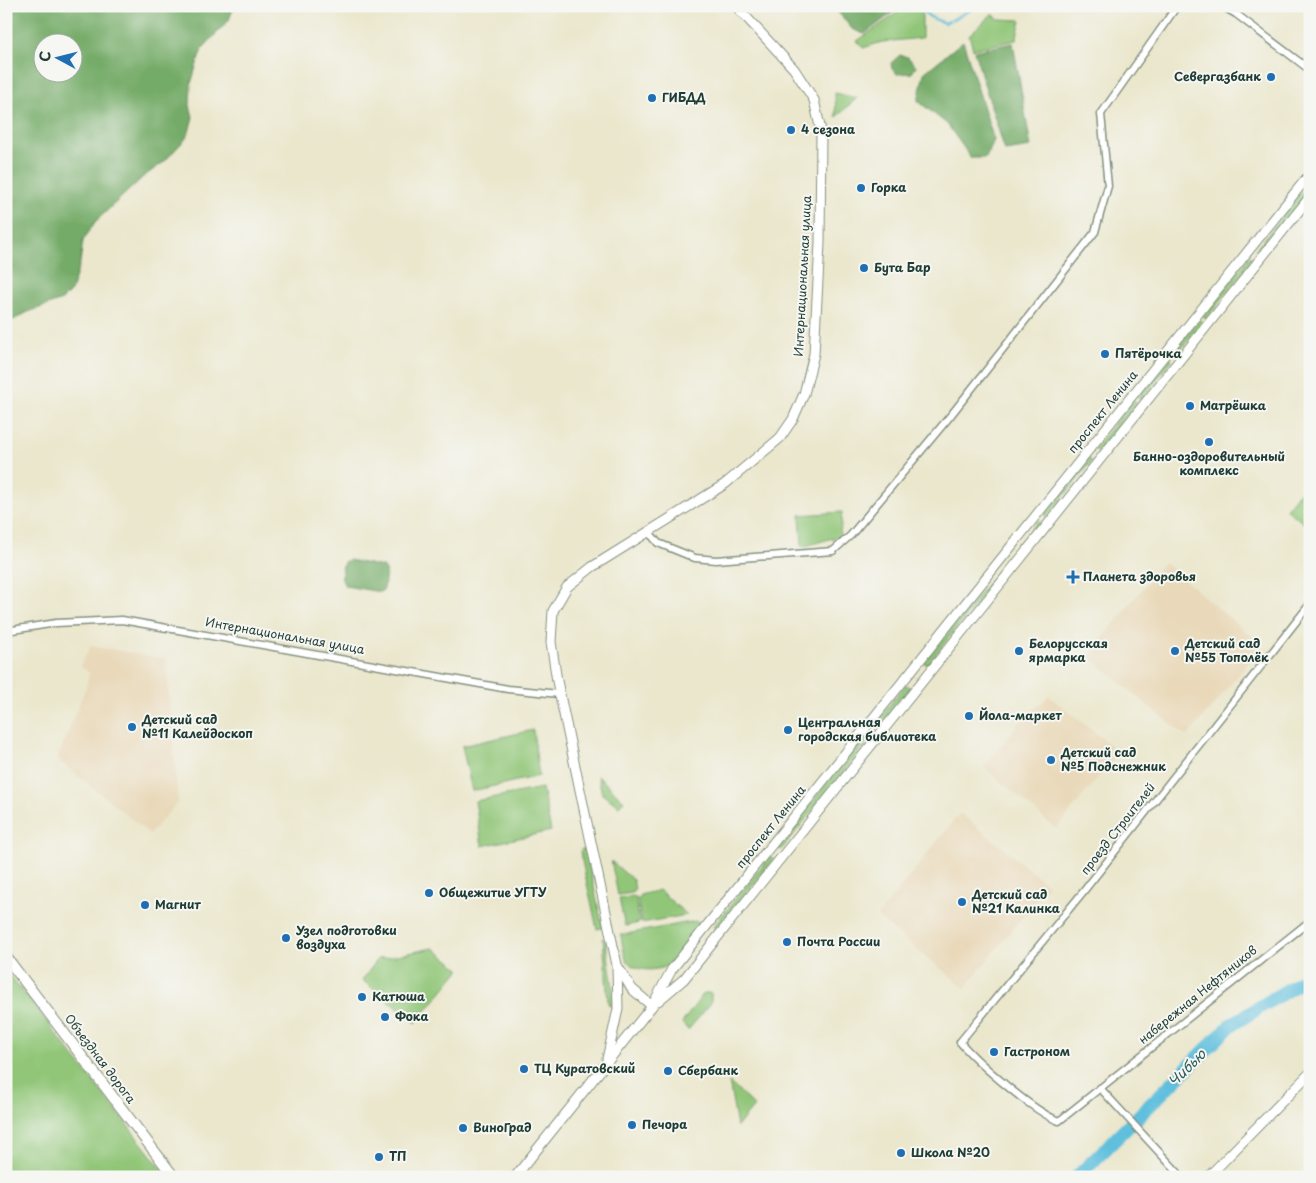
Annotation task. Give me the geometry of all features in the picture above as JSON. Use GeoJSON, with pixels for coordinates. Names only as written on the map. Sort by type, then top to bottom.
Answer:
{"type":"FeatureCollection","features":[{"type":"Feature","properties":{"kind":"main road","name":"Интернациональная улица"},"geometry":{"type":"LineString","coordinates":[[606,1064],[618,1010],[617,965],[559,694],[551,642],[553,611],[567,587],[592,567],[725,484],[780,438],[793,418],[804,394],[814,354],[820,243],[821,131],[814,100],[794,69],[742,8]]}},
{"type":"Feature","properties":{"kind":"main road","name":"проспект Ленина"},"geometry":{"type":"LineString","coordinates":[[515,1177],[652,1006],[672,969],[1310,174]]}},
{"type":"Feature","properties":{"kind":"main road","name":"проспект Ленина"},"geometry":{"type":"LineString","coordinates":[[652,1006],[684,979],[1310,197]]}},
{"type":"Feature","properties":{"kind":"main road"},"geometry":{"type":"LineString","coordinates":[[915,666],[926,676]]}},
{"type":"Feature","properties":{"kind":"main road","name":"Объездная дорога"},"geometry":{"type":"LineString","coordinates":[[6,957],[174,1177]]}},
{"type":"Feature","properties":{"kind":"main road","name":"Интернациональная улица"},"geometry":{"type":"LineString","coordinates":[[617,965],[632,988],[652,1006]]}},
{"type":"Feature","properties":{"kind":"main road"},"geometry":{"type":"LineString","coordinates":[[1208,1177],[1310,1073]]}},
{"type":"Feature","properties":{"kind":"street"},"geometry":{"type":"LineString","coordinates":[[648,532],[658,542],[695,558],[716,560],[833,551],[851,535],[951,414],[1095,232],[1108,186],[1101,114],[1177,6]]}},
{"type":"Feature","properties":{"kind":"street"},"geometry":{"type":"LineString","coordinates":[[1222,6],[1236,14],[1310,70]]}},
{"type":"Feature","properties":{"kind":"street","name":"проезд Строителей"},"geometry":{"type":"LineString","coordinates":[[999,1078],[960,1042],[1074,903],[1310,604]]}},
{"type":"Feature","properties":{"kind":"street","name":"Интернациональная улица"},"geometry":{"type":"LineString","coordinates":[[6,630],[56,623],[122,620],[508,690],[559,694]]}},
{"type":"Feature","properties":{"kind":"street","name":"набережная Нефтяников"},"geometry":{"type":"LineString","coordinates":[[999,1078],[1048,1117],[1059,1121],[1310,921]]}},
{"type":"Feature","properties":{"kind":"street"},"geometry":{"type":"LineString","coordinates":[[1100,1088],[1182,1177]]}},
{"type":"Feature","properties":{"kind":"shaded area","name":"Детский сад №55 Тополёк"},"geometry":{"type":"Polygon","coordinates":[[[1164,562],[1262,646],[1187,737],[1088,656],[1164,562]]]}},
{"type":"Feature","properties":{"kind":"shaded area"},"geometry":{"type":"Polygon","coordinates":[[[91,646],[166,659],[178,802],[150,834],[57,759],[86,687],[89,673],[80,666],[91,646]]]}},
{"type":"Feature","properties":{"kind":"shaded area","name":"Детский сад №5 Подснежник"},"geometry":{"type":"Polygon","coordinates":[[[1049,696],[1119,752],[1056,829],[984,767],[1021,721],[1049,696]]]}},
{"type":"Feature","properties":{"kind":"shaded area","name":"Детский сад №21 Калинка"},"geometry":{"type":"Polygon","coordinates":[[[960,813],[1048,885],[965,988],[877,917],[960,813]]]}},
{"type":"Feature","properties":{"kind":"green space"},"geometry":{"type":"Polygon","coordinates":[[[6,6],[234,6],[229,20],[202,49],[191,84],[190,105],[193,117],[188,136],[164,162],[143,177],[95,222],[83,241],[80,263],[71,291],[62,300],[28,312],[6,324],[6,6]]]}},
{"type":"Feature","properties":{"kind":"green space"},"geometry":{"type":"Polygon","coordinates":[[[833,6],[896,6],[895,11],[864,34],[852,29],[833,6]]]}},
{"type":"Feature","properties":{"kind":"green space"},"geometry":{"type":"Polygon","coordinates":[[[907,6],[918,6],[922,13],[922,38],[882,42],[863,48],[857,41],[907,6]]]}},
{"type":"Feature","properties":{"kind":"green space"},"geometry":{"type":"Polygon","coordinates":[[[992,14],[999,19],[1021,20],[1016,40],[973,49],[969,35],[992,14]]]}},
{"type":"Feature","properties":{"kind":"green space"},"geometry":{"type":"Polygon","coordinates":[[[963,41],[994,140],[986,158],[971,158],[947,124],[918,101],[924,73],[963,41]]]}},
{"type":"Feature","properties":{"kind":"green space"},"geometry":{"type":"Polygon","coordinates":[[[1013,43],[1031,147],[1005,151],[974,51],[1013,43]]]}},
{"type":"Feature","properties":{"kind":"green space"},"geometry":{"type":"Polygon","coordinates":[[[900,55],[908,57],[916,66],[912,73],[897,74],[892,69],[891,63],[900,55]]]}},
{"type":"Feature","properties":{"kind":"green space"},"geometry":{"type":"Polygon","coordinates":[[[835,93],[857,98],[836,117],[835,93]]]}},
{"type":"Feature","properties":{"kind":"green space"},"geometry":{"type":"Polygon","coordinates":[[[1310,181],[1310,190],[1259,253],[1255,250],[1310,181]]]}},
{"type":"Feature","properties":{"kind":"green space"},"geometry":{"type":"Polygon","coordinates":[[[1250,256],[1254,259],[1206,319],[1203,316],[1250,256]]]}},
{"type":"Feature","properties":{"kind":"green space"},"geometry":{"type":"Polygon","coordinates":[[[1199,319],[1203,322],[1178,353],[1174,350],[1199,319]]]}},
{"type":"Feature","properties":{"kind":"green space"},"geometry":{"type":"Polygon","coordinates":[[[1168,357],[1172,360],[1141,400],[1137,397],[1168,357]]]}},
{"type":"Feature","properties":{"kind":"green space"},"geometry":{"type":"Polygon","coordinates":[[[1133,400],[1137,403],[1098,452],[1094,449],[1133,400]]]}},
{"type":"Feature","properties":{"kind":"green space"},"geometry":{"type":"Polygon","coordinates":[[[1088,458],[1092,461],[1047,517],[1043,514],[1088,458]]]}},
{"type":"Feature","properties":{"kind":"green space"},"geometry":{"type":"Polygon","coordinates":[[[1310,479],[1310,520],[1306,525],[1286,509],[1310,479]]]}},
{"type":"Feature","properties":{"kind":"green space"},"geometry":{"type":"Polygon","coordinates":[[[842,512],[840,536],[802,547],[800,515],[842,512]]]}},
{"type":"Feature","properties":{"kind":"green space"},"geometry":{"type":"Polygon","coordinates":[[[1038,521],[1041,523],[928,664],[925,664],[925,661],[1038,521]]]}},
{"type":"Feature","properties":{"kind":"green space"},"geometry":{"type":"Polygon","coordinates":[[[349,560],[383,567],[386,571],[384,589],[380,592],[345,586],[342,580],[342,571],[344,562],[349,560]]]}},
{"type":"Feature","properties":{"kind":"green space"},"geometry":{"type":"Polygon","coordinates":[[[906,684],[910,688],[781,850],[776,847],[906,684]]]}},
{"type":"Feature","properties":{"kind":"green space"},"geometry":{"type":"Polygon","coordinates":[[[533,730],[539,776],[472,791],[462,746],[533,730]]]}},
{"type":"Feature","properties":{"kind":"green space"},"geometry":{"type":"Polygon","coordinates":[[[598,776],[624,801],[619,806],[602,794],[598,776]]]}},
{"type":"Feature","properties":{"kind":"green space"},"geometry":{"type":"Polygon","coordinates":[[[542,788],[551,831],[482,846],[475,801],[542,788]]]}},
{"type":"Feature","properties":{"kind":"green space"},"geometry":{"type":"Polygon","coordinates":[[[582,849],[586,851],[603,928],[597,929],[580,852],[582,849]]]}},
{"type":"Feature","properties":{"kind":"green space"},"geometry":{"type":"Polygon","coordinates":[[[770,856],[774,859],[717,930],[713,927],[770,856]]]}},
{"type":"Feature","properties":{"kind":"green space"},"geometry":{"type":"Polygon","coordinates":[[[611,861],[633,880],[635,889],[632,893],[618,895],[611,861]]]}},
{"type":"Feature","properties":{"kind":"green space"},"geometry":{"type":"Polygon","coordinates":[[[659,890],[687,915],[641,923],[638,899],[640,895],[659,890]]]}},
{"type":"Feature","properties":{"kind":"green space"},"geometry":{"type":"Polygon","coordinates":[[[633,896],[636,898],[639,923],[625,926],[619,899],[633,896]]]}},
{"type":"Feature","properties":{"kind":"green space"},"geometry":{"type":"Polygon","coordinates":[[[696,921],[700,923],[670,964],[665,967],[653,970],[640,969],[630,964],[626,959],[621,935],[696,921]]]}},
{"type":"Feature","properties":{"kind":"green space"},"geometry":{"type":"Polygon","coordinates":[[[603,938],[606,942],[613,988],[612,1006],[608,1003],[603,938]]]}},
{"type":"Feature","properties":{"kind":"green space"},"geometry":{"type":"Polygon","coordinates":[[[433,948],[460,969],[416,1023],[362,980],[378,959],[433,948]]]}},
{"type":"Feature","properties":{"kind":"green space"},"geometry":{"type":"Polygon","coordinates":[[[6,970],[168,1177],[6,1177],[6,970]]]}},
{"type":"Feature","properties":{"kind":"green space"},"geometry":{"type":"Polygon","coordinates":[[[704,993],[711,993],[711,1003],[688,1030],[682,1023],[704,993]]]}},
{"type":"Feature","properties":{"kind":"green space"},"geometry":{"type":"Polygon","coordinates":[[[729,1082],[754,1106],[737,1127],[729,1082]]]}},
{"type":"Feature","properties":{"kind":"waterway"},"geometry":{"type":"LineString","coordinates":[[920,6],[931,17],[945,23],[949,21]]}},
{"type":"Feature","properties":{"kind":"waterway"},"geometry":{"type":"LineString","coordinates":[[952,20],[977,6]]}},
{"type":"Feature","properties":{"kind":"waterway"},"geometry":{"type":"LineString","coordinates":[[998,8],[1032,6]]}},
{"type":"Feature","properties":{"kind":"waterway","name":"Чибью"},"geometry":{"type":"LineString","coordinates":[[1077,1177],[1231,1025],[1310,976]]}},
{"type":"Feature","properties":{"kind":"place","name":"Севергазбанк"},"geometry":{"type":"Point","coordinates":[1271,77]}},
{"type":"Feature","properties":{"kind":"place","name":"ГИБДД"},"geometry":{"type":"Point","coordinates":[652,98]}},
{"type":"Feature","properties":{"kind":"place","name":"4 сезона"},"geometry":{"type":"Point","coordinates":[791,130]}},
{"type":"Feature","properties":{"kind":"place","name":"Горка"},"geometry":{"type":"Point","coordinates":[861,188]}},
{"type":"Feature","properties":{"kind":"place","name":"Бута Бар"},"geometry":{"type":"Point","coordinates":[864,268]}},
{"type":"Feature","properties":{"kind":"place","name":"Пятёрочка"},"geometry":{"type":"Point","coordinates":[1105,354]}},
{"type":"Feature","properties":{"kind":"place","name":"Матрёшка"},"geometry":{"type":"Point","coordinates":[1190,406]}},
{"type":"Feature","properties":{"kind":"place","name":"Банно-оздоровительный комплекс"},"geometry":{"type":"Point","coordinates":[1209,442]}},
{"type":"Feature","properties":{"kind":"place","name":"Планета здоровья"},"geometry":{"type":"Point","coordinates":[1073,577]}},
{"type":"Feature","properties":{"kind":"place","name":"Белорусская ярмарка"},"geometry":{"type":"Point","coordinates":[1019,651]}},
{"type":"Feature","properties":{"kind":"place","name":"Детский сад №55 Тополёк"},"geometry":{"type":"Point","coordinates":[1175,651]}},
{"type":"Feature","properties":{"kind":"place","name":"Йола-маркет"},"geometry":{"type":"Point","coordinates":[969,716]}},
{"type":"Feature","properties":{"kind":"place","name":"Детский сад №11 Калейдоскоп"},"geometry":{"type":"Point","coordinates":[132,727]}},
{"type":"Feature","properties":{"kind":"place","name":"Центральная городская библиотека"},"geometry":{"type":"Point","coordinates":[788,730]}},
{"type":"Feature","properties":{"kind":"place","name":"Детский сад №5 Подснежник"},"geometry":{"type":"Point","coordinates":[1051,760]}},
{"type":"Feature","properties":{"kind":"place","name":"Общежитие УГТУ"},"geometry":{"type":"Point","coordinates":[429,893]}},
{"type":"Feature","properties":{"kind":"place","name":"Детский сад №21 Калинка"},"geometry":{"type":"Point","coordinates":[962,902]}},
{"type":"Feature","properties":{"kind":"place","name":"Магнит"},"geometry":{"type":"Point","coordinates":[145,905]}},
{"type":"Feature","properties":{"kind":"place","name":"Узел подготовки воздуха"},"geometry":{"type":"Point","coordinates":[286,938]}},
{"type":"Feature","properties":{"kind":"place","name":"Почта России"},"geometry":{"type":"Point","coordinates":[787,942]}},
{"type":"Feature","properties":{"kind":"place","name":"Катюша"},"geometry":{"type":"Point","coordinates":[362,997]}},
{"type":"Feature","properties":{"kind":"place","name":"Фока"},"geometry":{"type":"Point","coordinates":[385,1017]}},
{"type":"Feature","properties":{"kind":"place","name":"Гастроном"},"geometry":{"type":"Point","coordinates":[994,1052]}},
{"type":"Feature","properties":{"kind":"place","name":"ТЦ Куратовский"},"geometry":{"type":"Point","coordinates":[524,1069]}},
{"type":"Feature","properties":{"kind":"place","name":"Сбербанк"},"geometry":{"type":"Point","coordinates":[668,1071]}},
{"type":"Feature","properties":{"kind":"place","name":"Печора"},"geometry":{"type":"Point","coordinates":[632,1125]}},
{"type":"Feature","properties":{"kind":"place","name":"ВиноГрад"},"geometry":{"type":"Point","coordinates":[463,1128]}},
{"type":"Feature","properties":{"kind":"place","name":"Школа №20"},"geometry":{"type":"Point","coordinates":[901,1153]}},
{"type":"Feature","properties":{"kind":"place","name":"ТП"},"geometry":{"type":"Point","coordinates":[379,1157]}}]}
